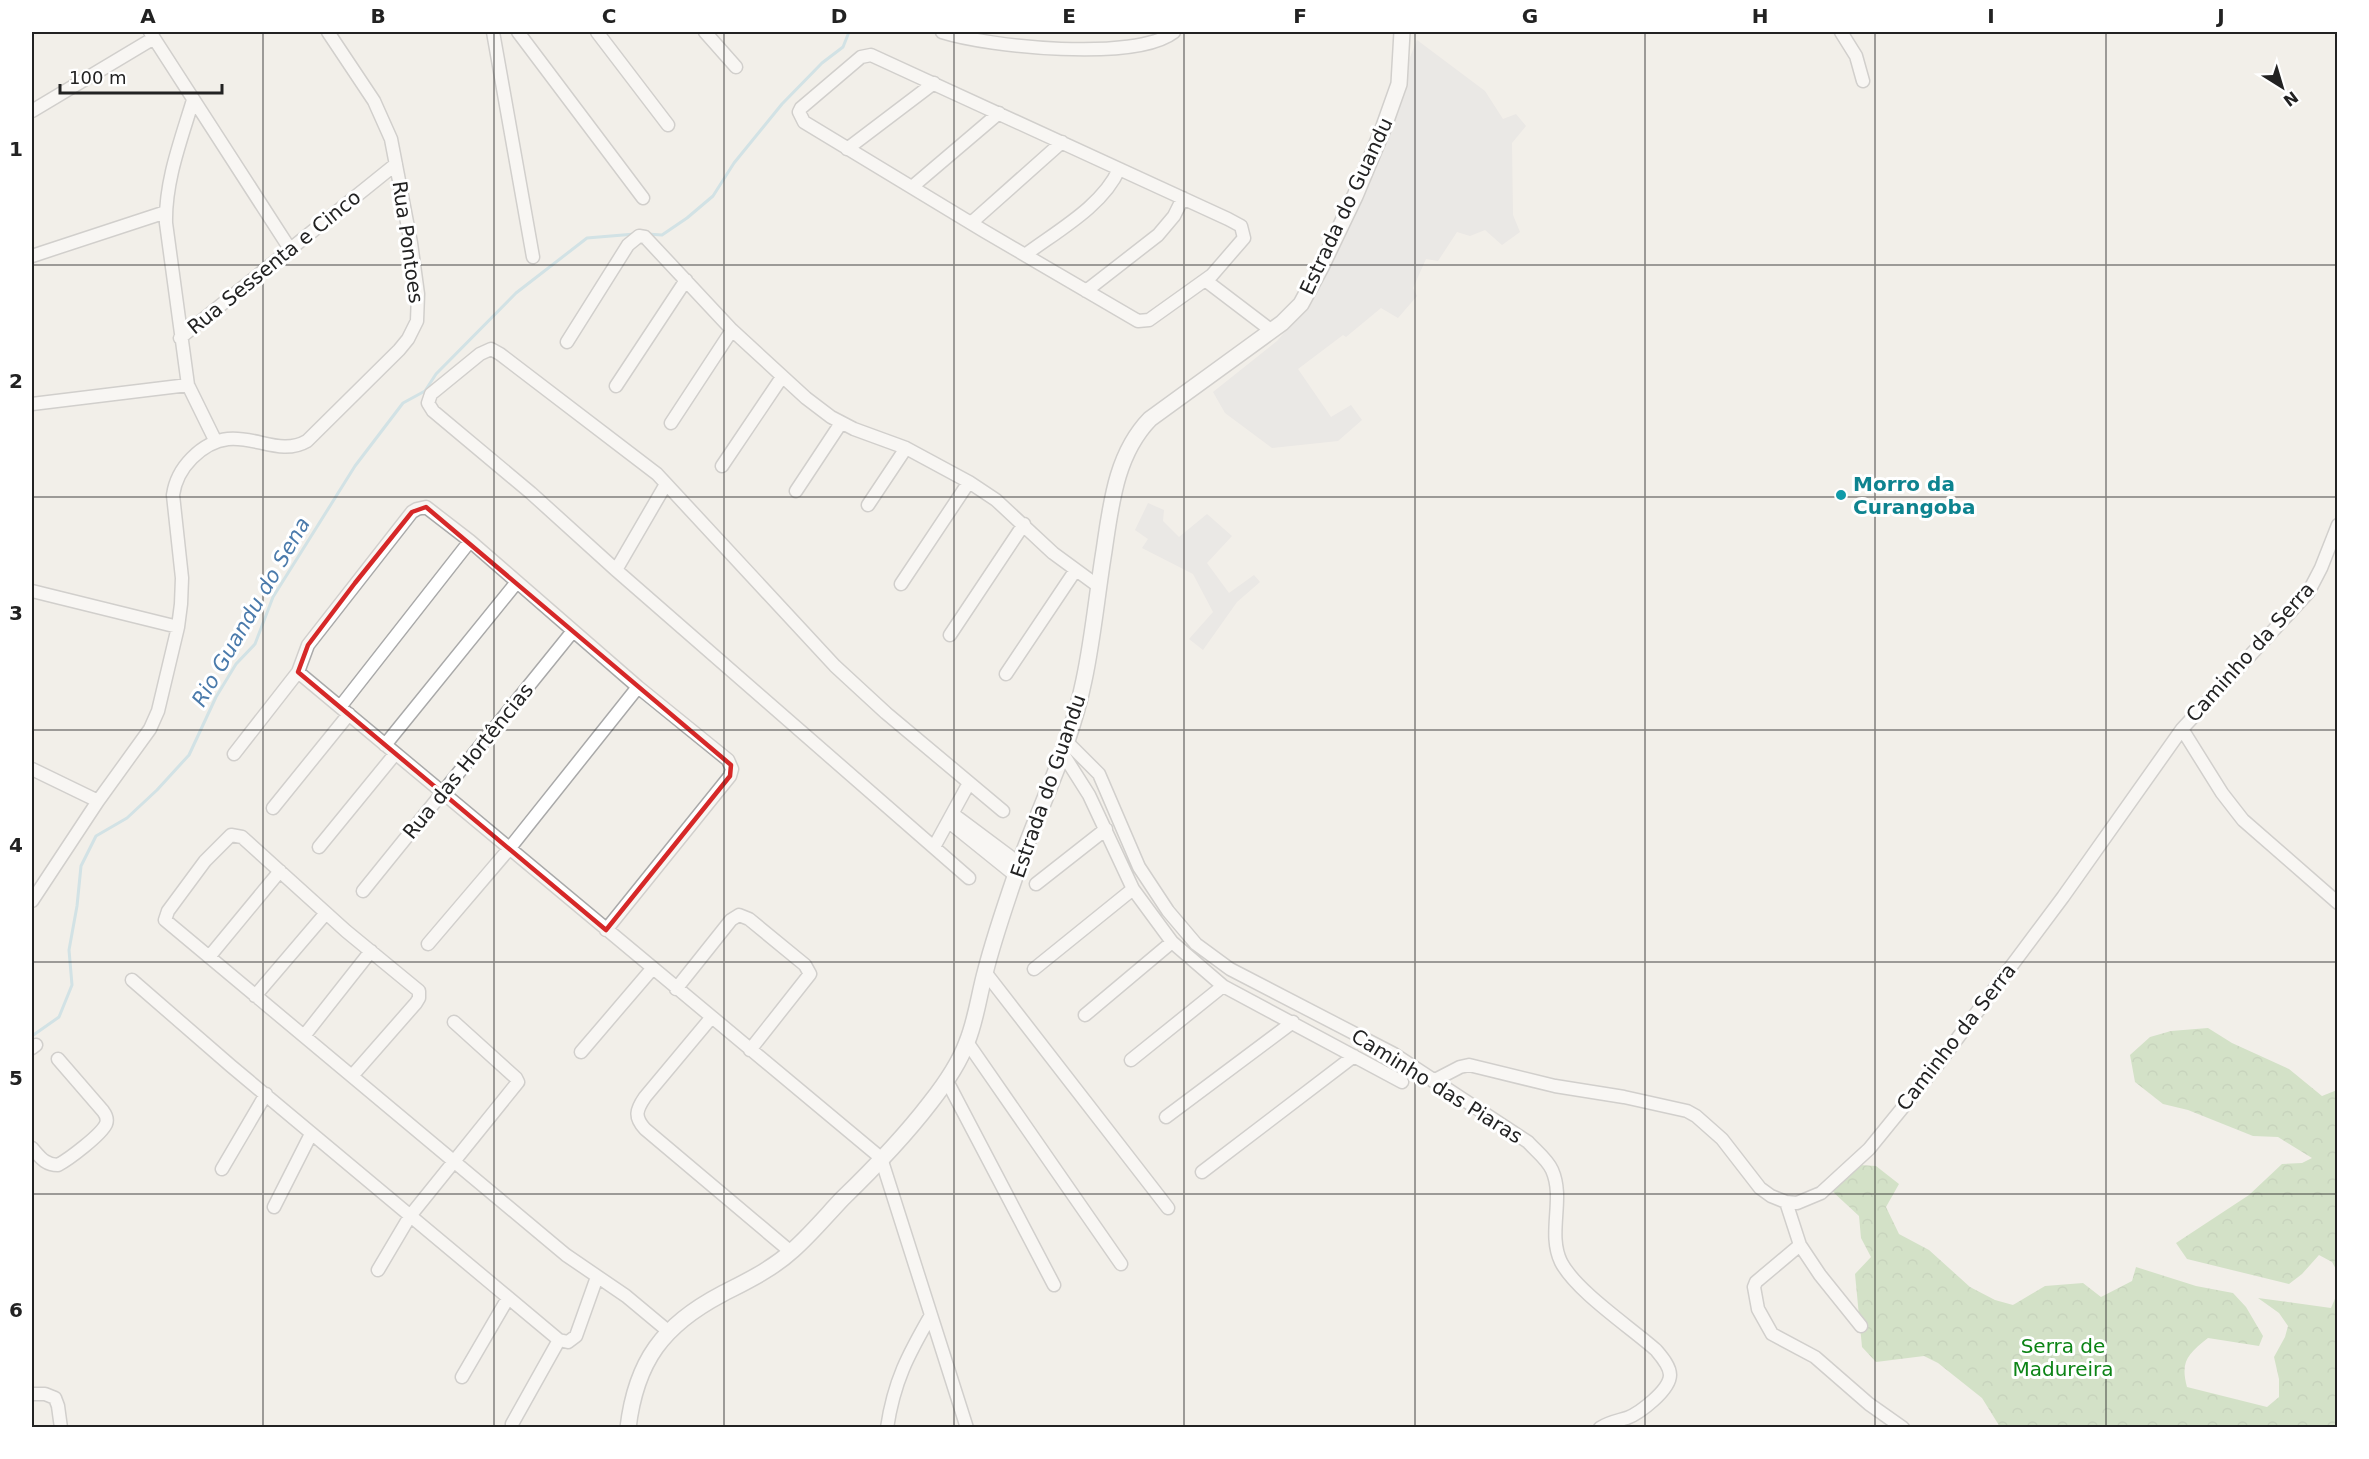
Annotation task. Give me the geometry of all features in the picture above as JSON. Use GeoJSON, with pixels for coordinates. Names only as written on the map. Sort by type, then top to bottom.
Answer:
{"type":"FeatureCollection","features":[{"type":"Feature","properties":{"kind":"street","name":"Rua Pontoes"},"geometry":{"type":"LineString","coordinates":[[216,442],[228,438],[263,442],[282,447],[302,444],[314,436],[408,339],[417,321],[418,294],[391,139],[381,114],[328,32]]}},
{"type":"Feature","properties":{"kind":"street"},"geometry":{"type":"LineString","coordinates":[[492,32],[533,257]]}},
{"type":"Feature","properties":{"kind":"street"},"geometry":{"type":"LineString","coordinates":[[518,32],[643,198]]}},
{"type":"Feature","properties":{"kind":"street"},"geometry":{"type":"LineString","coordinates":[[597,32],[668,125]]}},
{"type":"Feature","properties":{"kind":"street"},"geometry":{"type":"LineString","coordinates":[[705,32],[736,67]]}},
{"type":"Feature","properties":{"kind":"street"},"geometry":{"type":"LineString","coordinates":[[942,32],[997,44],[1050,49],[1144,44],[1174,32]]}},
{"type":"Feature","properties":{"kind":"street","name":"Estrada do Guandu"},"geometry":{"type":"LineString","coordinates":[[628,1428],[636,1384],[654,1346],[678,1321],[766,1272],[791,1252],[881,1158],[922,1113],[947,1081],[967,1042],[985,972],[1018,870],[1074,724],[1085,678],[1098,586],[1118,474],[1136,435],[1156,414],[1272,331],[1287,319],[1306,296],[1355,196],[1391,111],[1399,84],[1402,32]]}},
{"type":"Feature","properties":{"kind":"street"},"geometry":{"type":"LineString","coordinates":[[1841,32],[1856,56],[1863,81]]}},
{"type":"Feature","properties":{"kind":"street"},"geometry":{"type":"LineString","coordinates":[[32,111],[152,35],[290,249]]}},
{"type":"Feature","properties":{"kind":"street"},"geometry":{"type":"LineString","coordinates":[[871,55],[934,83],[1228,219],[1241,226],[1244,238],[1218,269],[1205,280],[1149,320],[1142,322],[811,128],[801,119],[799,112],[861,57],[871,55]]}},
{"type":"Feature","properties":{"kind":"street"},"geometry":{"type":"LineString","coordinates":[[847,149],[934,83]]}},
{"type":"Feature","properties":{"kind":"street"},"geometry":{"type":"LineString","coordinates":[[32,901],[154,720],[178,627],[182,578],[174,487],[189,461],[198,452],[216,442],[188,385],[180,338],[166,212],[166,199],[177,151],[193,100]]}},
{"type":"Feature","properties":{"kind":"street"},"geometry":{"type":"LineString","coordinates":[[912,188],[999,113]]}},
{"type":"Feature","properties":{"kind":"street"},"geometry":{"type":"LineString","coordinates":[[970,223],[1062,142]]}},
{"type":"Feature","properties":{"kind":"street","name":"Rua Sessenta e Cinco"},"geometry":{"type":"LineString","coordinates":[[180,338],[396,164]]}},
{"type":"Feature","properties":{"kind":"street"},"geometry":{"type":"LineString","coordinates":[[1025,255],[1095,202],[1106,191],[1119,169]]}},
{"type":"Feature","properties":{"kind":"street"},"geometry":{"type":"LineString","coordinates":[[1086,291],[1158,235],[1174,216],[1184,198]]}},
{"type":"Feature","properties":{"kind":"street"},"geometry":{"type":"LineString","coordinates":[[32,256],[166,212]]}},
{"type":"Feature","properties":{"kind":"street"},"geometry":{"type":"LineString","coordinates":[[567,342],[634,239],[639,236],[645,237],[732,330],[806,398],[841,423],[906,448],[969,482],[996,500],[1053,553],[1098,586]]}},
{"type":"Feature","properties":{"kind":"street"},"geometry":{"type":"LineString","coordinates":[[616,386],[686,280]]}},
{"type":"Feature","properties":{"kind":"street"},"geometry":{"type":"LineString","coordinates":[[1205,280],[1272,331]]}},
{"type":"Feature","properties":{"kind":"street"},"geometry":{"type":"LineString","coordinates":[[671,423],[732,330]]}},
{"type":"Feature","properties":{"kind":"street"},"geometry":{"type":"LineString","coordinates":[[969,878],[531,493],[433,411],[428,403],[431,394],[480,354],[490,349],[495,351],[628,450],[666,484],[835,666],[1003,811]]}},
{"type":"Feature","properties":{"kind":"street"},"geometry":{"type":"LineString","coordinates":[[722,466],[782,377]]}},
{"type":"Feature","properties":{"kind":"street"},"geometry":{"type":"LineString","coordinates":[[32,404],[188,385]]}},
{"type":"Feature","properties":{"kind":"street"},"geometry":{"type":"LineString","coordinates":[[796,491],[841,423]]}},
{"type":"Feature","properties":{"kind":"street"},"geometry":{"type":"LineString","coordinates":[[868,505],[906,448]]}},
{"type":"Feature","properties":{"kind":"street"},"geometry":{"type":"LineString","coordinates":[[901,584],[969,482]]}},
{"type":"Feature","properties":{"kind":"street"},"geometry":{"type":"LineString","coordinates":[[616,570],[666,484]]}},
{"type":"Feature","properties":{"kind":"street"},"geometry":{"type":"LineString","coordinates":[[234,754],[298,672],[308,645],[412,512],[417,508],[426,507],[470,541],[638,687],[728,760],[732,769],[730,776],[606,930]]}},
{"type":"Feature","properties":{"kind":"street"},"geometry":{"type":"LineString","coordinates":[[950,635],[1024,524]]}},
{"type":"Feature","properties":{"kind":"street","name":"Caminho da Serra"},"geometry":{"type":"LineString","coordinates":[[1786,1202],[1797,1203],[1821,1193],[1869,1149],[1939,1063],[2063,897],[2182,729],[2308,593],[2321,568],[2337,525]]}},
{"type":"Feature","properties":{"kind":"street"},"geometry":{"type":"LineString","coordinates":[[273,808],[470,541]]}},
{"type":"Feature","properties":{"kind":"street"},"geometry":{"type":"LineString","coordinates":[[1006,674],[1075,571]]}},
{"type":"Feature","properties":{"kind":"street"},"geometry":{"type":"LineString","coordinates":[[385,745],[518,582]]}},
{"type":"Feature","properties":{"kind":"street"},"geometry":{"type":"LineString","coordinates":[[32,591],[178,627]]}},
{"type":"Feature","properties":{"kind":"street","name":"Rua das Hortências"},"geometry":{"type":"LineString","coordinates":[[363,891],[573,631]]}},
{"type":"Feature","properties":{"kind":"street"},"geometry":{"type":"LineString","coordinates":[[298,672],[881,1158],[967,1428]]}},
{"type":"Feature","properties":{"kind":"street"},"geometry":{"type":"LineString","coordinates":[[428,944],[509,849],[638,687]]}},
{"type":"Feature","properties":{"kind":"street"},"geometry":{"type":"LineString","coordinates":[[2182,729],[2222,792],[2243,820],[2337,903]]}},
{"type":"Feature","properties":{"kind":"street"},"geometry":{"type":"LineString","coordinates":[[1065,748],[1133,889],[1172,942],[1223,986],[1402,1082]]}},
{"type":"Feature","properties":{"kind":"street","name":"Caminho das Piaras"},"geometry":{"type":"LineString","coordinates":[[1065,748],[1090,763],[1099,774],[1139,867],[1168,911],[1196,944],[1230,969],[1395,1054],[1528,1142],[1543,1157],[1552,1169],[1556,1182],[1555,1240],[1560,1259],[1582,1288],[1642,1338],[1664,1360],[1670,1375],[1656,1398],[1633,1415],[1610,1422],[1600,1428]]}},
{"type":"Feature","properties":{"kind":"street"},"geometry":{"type":"LineString","coordinates":[[319,848],[395,754]]}},
{"type":"Feature","properties":{"kind":"street"},"geometry":{"type":"LineString","coordinates":[[32,769],[98,801]]}},
{"type":"Feature","properties":{"kind":"street"},"geometry":{"type":"LineString","coordinates":[[934,848],[969,783]]}},
{"type":"Feature","properties":{"kind":"street"},"geometry":{"type":"LineString","coordinates":[[951,818],[1018,870]]}},
{"type":"Feature","properties":{"kind":"street"},"geometry":{"type":"LineString","coordinates":[[1036,884],[1106,829]]}},
{"type":"Feature","properties":{"kind":"street"},"geometry":{"type":"LineString","coordinates":[[352,1076],[416,1003],[419,995],[415,986],[326,913],[242,837],[234,834],[225,839],[205,861],[168,911],[165,920],[566,1255],[626,1296],[668,1331]]}},
{"type":"Feature","properties":{"kind":"street"},"geometry":{"type":"LineString","coordinates":[[209,957],[280,871]]}},
{"type":"Feature","properties":{"kind":"street"},"geometry":{"type":"LineString","coordinates":[[1034,969],[1133,889]]}},
{"type":"Feature","properties":{"kind":"street"},"geometry":{"type":"LineString","coordinates":[[255,996],[326,913]]}},
{"type":"Feature","properties":{"kind":"street"},"geometry":{"type":"LineString","coordinates":[[676,989],[731,920],[739,915],[749,919],[810,971],[808,979],[750,1050]]}},
{"type":"Feature","properties":{"kind":"street"},"geometry":{"type":"LineString","coordinates":[[1085,1015],[1172,942]]}},
{"type":"Feature","properties":{"kind":"street"},"geometry":{"type":"LineString","coordinates":[[304,1036],[371,951]]}},
{"type":"Feature","properties":{"kind":"street"},"geometry":{"type":"LineString","coordinates":[[581,1052],[652,969]]}},
{"type":"Feature","properties":{"kind":"street"},"geometry":{"type":"LineString","coordinates":[[985,972],[1168,1208]]}},
{"type":"Feature","properties":{"kind":"street"},"geometry":{"type":"LineString","coordinates":[[132,980],[311,1134],[558,1340],[568,1342],[576,1336],[597,1277]]}},
{"type":"Feature","properties":{"kind":"street"},"geometry":{"type":"LineString","coordinates":[[1131,1060],[1223,986]]}},
{"type":"Feature","properties":{"kind":"street"},"geometry":{"type":"LineString","coordinates":[[711,1018],[645,1097],[637,1108],[637,1118],[645,1129],[791,1252]]}},
{"type":"Feature","properties":{"kind":"street"},"geometry":{"type":"LineString","coordinates":[[378,1270],[410,1216],[516,1086],[518,1080],[454,1022]]}},
{"type":"Feature","properties":{"kind":"street"},"geometry":{"type":"LineString","coordinates":[[1166,1117],[1293,1022]]}},
{"type":"Feature","properties":{"kind":"street"},"geometry":{"type":"LineString","coordinates":[[967,1042],[1121,1264]]}},
{"type":"Feature","properties":{"kind":"street"},"geometry":{"type":"LineString","coordinates":[[1202,1172],[1354,1056]]}},
{"type":"Feature","properties":{"kind":"street"},"geometry":{"type":"LineString","coordinates":[[32,1148],[45,1162],[58,1165],[107,1124],[107,1117],[103,1111],[58,1059]]}},
{"type":"Feature","properties":{"kind":"street"},"geometry":{"type":"LineString","coordinates":[[1433,1081],[1460,1067],[1469,1065],[1555,1086],[1624,1097],[1696,1116],[1722,1139],[1760,1188],[1786,1202],[1800,1245],[1820,1275],[1861,1326]]}},
{"type":"Feature","properties":{"kind":"street"},"geometry":{"type":"LineString","coordinates":[[947,1081],[1054,1285]]}},
{"type":"Feature","properties":{"kind":"street"},"geometry":{"type":"LineString","coordinates":[[222,1169],[266,1094]]}},
{"type":"Feature","properties":{"kind":"street"},"geometry":{"type":"LineString","coordinates":[[274,1206],[311,1134]]}},
{"type":"Feature","properties":{"kind":"street"},"geometry":{"type":"LineString","coordinates":[[1800,1245],[1756,1282],[1755,1299],[1767,1327],[1772,1334],[1815,1357],[1869,1404],[1903,1428]]}},
{"type":"Feature","properties":{"kind":"street"},"geometry":{"type":"LineString","coordinates":[[462,1377],[508,1298]]}},
{"type":"Feature","properties":{"kind":"street"},"geometry":{"type":"LineString","coordinates":[[887,1428],[897,1380],[931,1315]]}},
{"type":"Feature","properties":{"kind":"street"},"geometry":{"type":"LineString","coordinates":[[512,1424],[558,1340]]}},
{"type":"Feature","properties":{"kind":"street"},"geometry":{"type":"LineString","coordinates":[[32,1394],[52,1396],[57,1402],[61,1428]]}},
{"type":"Feature","properties":{"kind":"highlighted area"},"geometry":{"type":"Polygon","coordinates":[[[426,507],[731,765],[730,776],[606,930],[298,672],[308,645],[355,583],[412,512],[426,507]]]}},
{"type":"Feature","properties":{"kind":"shaded area"},"geometry":{"type":"Polygon","coordinates":[[[1417,40],[1485,91],[1503,119],[1516,114],[1526,126],[1512,143],[1513,215],[1520,232],[1502,245],[1485,230],[1470,236],[1457,232],[1438,261],[1426,259],[1413,288],[1417,296],[1398,318],[1381,308],[1346,337],[1343,335],[1298,369],[1331,417],[1351,405],[1362,420],[1338,441],[1272,448],[1225,413],[1213,392],[1277,341],[1310,303],[1417,40]]]}},
{"type":"Feature","properties":{"kind":"shaded area"},"geometry":{"type":"Polygon","coordinates":[[[1148,503],[1164,510],[1163,521],[1179,537],[1207,514],[1232,536],[1207,563],[1229,593],[1254,575],[1260,582],[1237,602],[1203,650],[1189,639],[1213,612],[1193,574],[1142,548],[1148,539],[1135,530],[1148,503]]]}},
{"type":"Feature","properties":{"kind":"green space"},"geometry":{"type":"Polygon","coordinates":[[[2208,1028],[2232,1043],[2289,1069],[2322,1096],[2337,1090],[2337,1271],[2332,1262],[2319,1255],[2302,1274],[2289,1284],[2187,1259],[2176,1243],[2249,1195],[2282,1164],[2302,1163],[2312,1158],[2278,1137],[2253,1136],[2188,1110],[2163,1104],[2135,1082],[2130,1055],[2150,1037],[2171,1031],[2208,1028]]]}},
{"type":"Feature","properties":{"kind":"green space","name":"Serra de Madureira"},"geometry":{"type":"Polygon","coordinates":[[[1860,1165],[1876,1166],[1899,1184],[1886,1207],[1899,1234],[1929,1250],[1970,1287],[1995,1300],[2013,1305],[2045,1286],[2083,1283],[2101,1297],[2132,1281],[2136,1267],[2196,1286],[2233,1293],[2246,1307],[2263,1336],[2259,1346],[2208,1338],[2187,1359],[2185,1378],[2187,1387],[2267,1407],[2279,1397],[2279,1379],[2274,1357],[2288,1326],[2279,1313],[2258,1298],[2331,1308],[2337,1294],[2337,1427],[2000,1427],[1982,1398],[1938,1363],[1924,1356],[1876,1362],[1862,1347],[1855,1274],[1871,1257],[1861,1238],[1859,1216],[1832,1191],[1860,1165]]]}},
{"type":"Feature","properties":{"kind":"waterway","name":"Rio Guandu do Sena"},"geometry":{"type":"LineString","coordinates":[[647,234],[662,235],[713,196],[734,163],[782,104],[822,63],[843,47],[849,32]]}},
{"type":"Feature","properties":{"kind":"waterway","name":"Rio Guandu do Sena"},"geometry":{"type":"LineString","coordinates":[[32,1036],[59,1017],[72,985],[69,950],[81,866],[96,836],[127,818],[189,755],[216,697],[236,664],[255,644],[273,597],[355,466],[403,403],[425,391],[436,374],[516,293],[587,238],[635,234]]}},
{"type":"Feature","properties":{"kind":"place","name":"Morro da Curangoba"},"geometry":{"type":"Point","coordinates":[1841,495]}}]}
